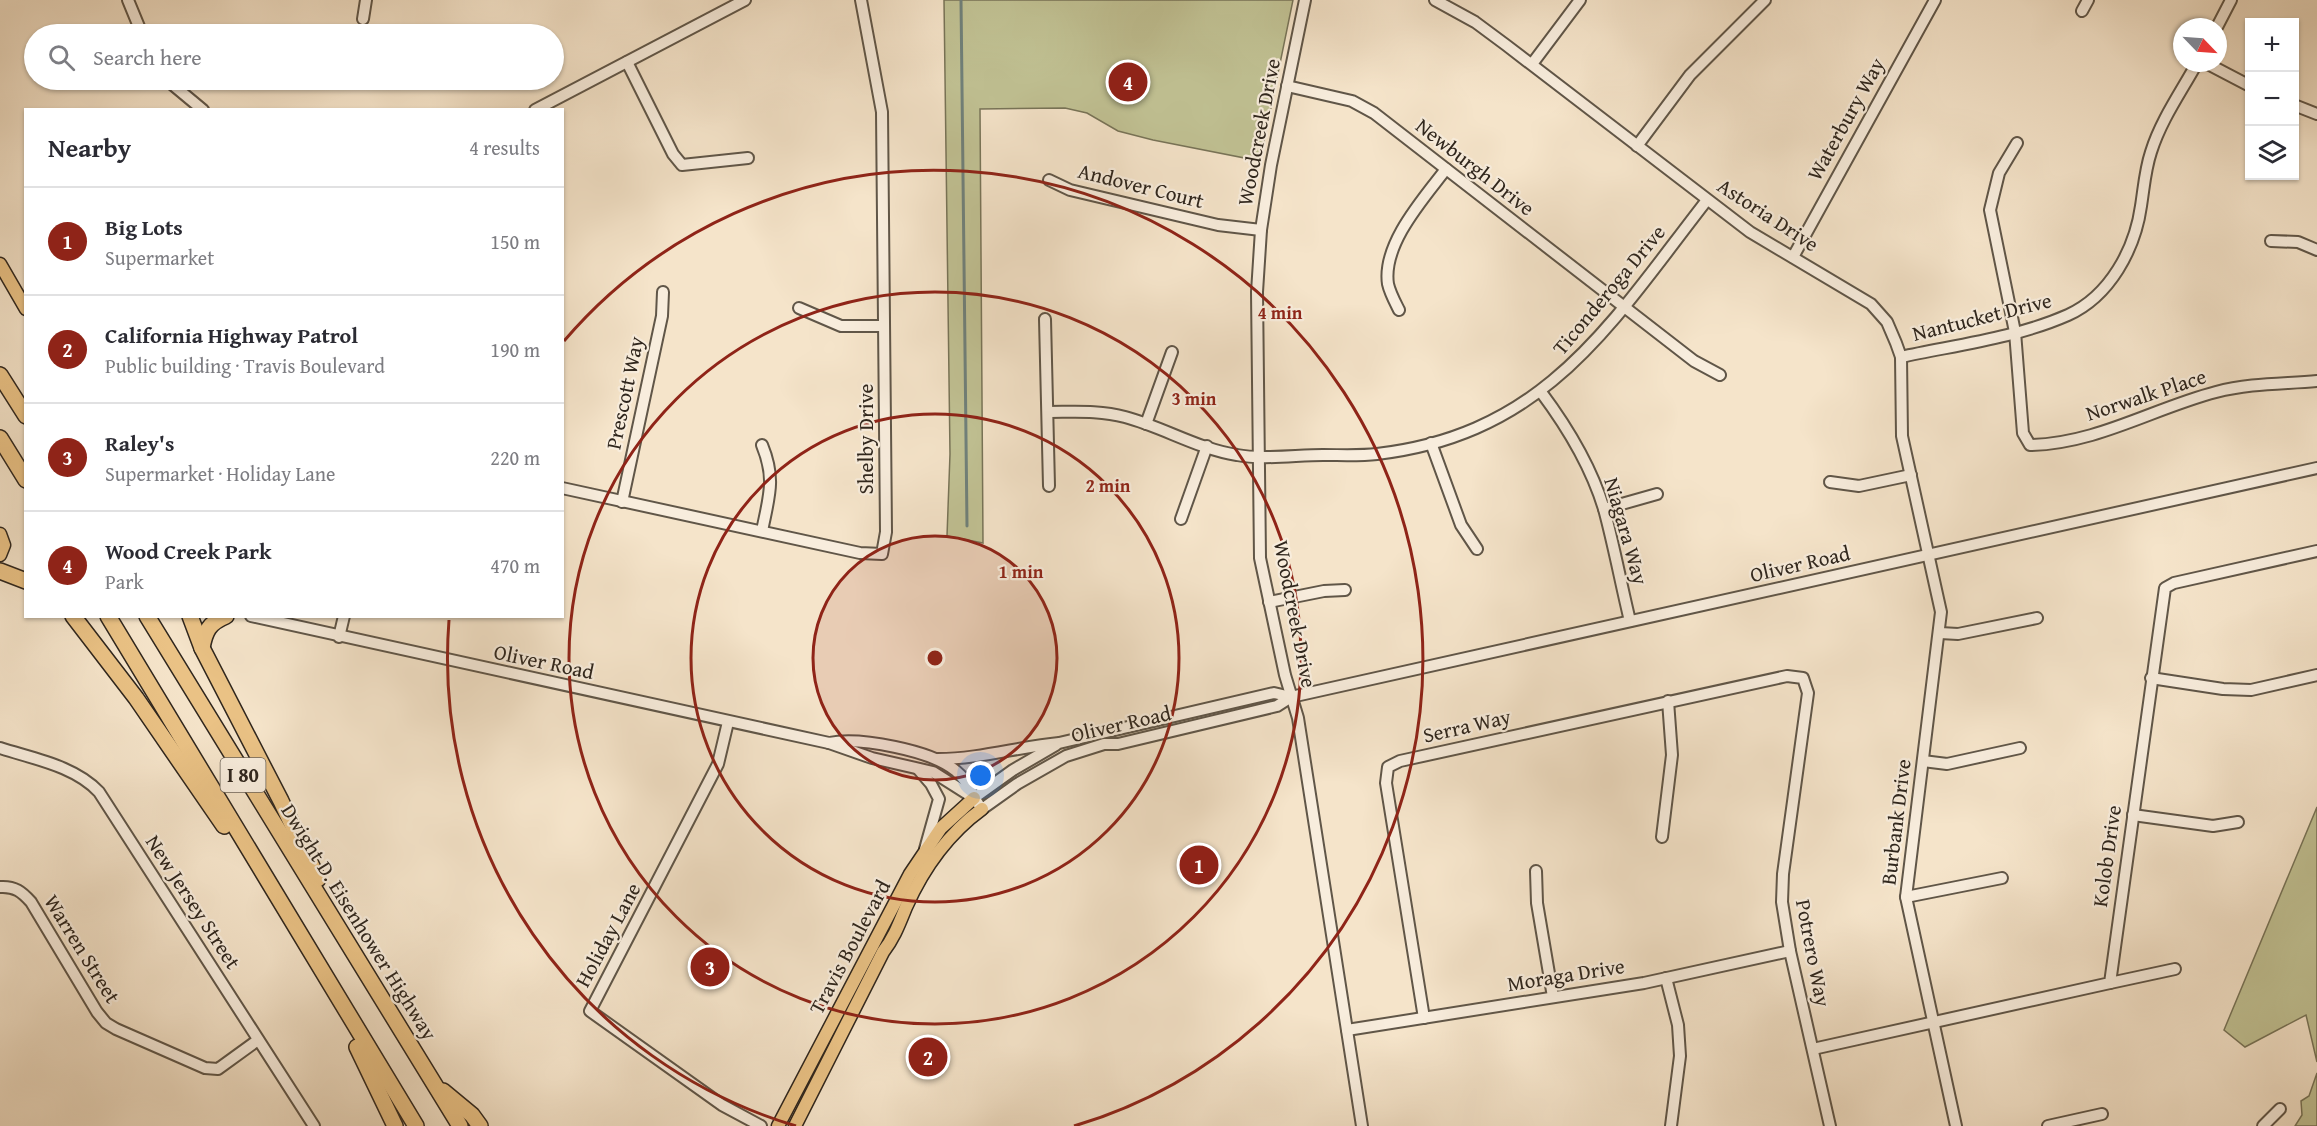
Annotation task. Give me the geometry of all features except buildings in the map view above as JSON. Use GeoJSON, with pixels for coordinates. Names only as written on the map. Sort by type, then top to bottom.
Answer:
{"type":"FeatureCollection","features":[{"type":"Feature","properties":{"kind":"highway"},"geometry":{"type":"LineString","coordinates":[[0,375],[24,413]]}},
{"type":"Feature","properties":{"kind":"highway"},"geometry":{"type":"LineString","coordinates":[[0,438],[24,477]]}},
{"type":"Feature","properties":{"kind":"highway"},"geometry":{"type":"LineString","coordinates":[[0,571],[24,580]]}},
{"type":"Feature","properties":{"kind":"highway"},"geometry":{"type":"LineString","coordinates":[[75,618],[136,698],[284,910]]}},
{"type":"Feature","properties":{"kind":"highway","name":"I 80"},"geometry":{"type":"LineString","coordinates":[[109,618],[328,984],[416,1126]]}},
{"type":"Feature","properties":{"kind":"highway","name":"Dwight D. Eisenhower Highway"},"geometry":{"type":"LineString","coordinates":[[148,618],[460,1126]]}},
{"type":"Feature","properties":{"kind":"highway"},"geometry":{"type":"LineString","coordinates":[[191,618],[202,648],[281,801],[342,931]]}},
{"type":"Feature","properties":{"kind":"highway"},"geometry":{"type":"LineString","coordinates":[[202,648],[205,633],[211,624],[222,618]]}},
{"type":"Feature","properties":{"kind":"highway"},"geometry":{"type":"LineString","coordinates":[[328,984],[395,1126]]}},
{"type":"Feature","properties":{"kind":"highway"},"geometry":{"type":"LineString","coordinates":[[435,1084],[472,1115],[480,1126]]}},
{"type":"Feature","properties":{"kind":"main road"},"geometry":{"type":"LineString","coordinates":[[0,264],[24,306]]}},
{"type":"Feature","properties":{"kind":"main road"},"geometry":{"type":"LineString","coordinates":[[0,534],[4,545],[0,555]]}},
{"type":"Feature","properties":{"kind":"main road","name":"Travis Boulevard"},"geometry":{"type":"LineString","coordinates":[[778,1126],[925,850],[941,828],[974,798]]}},
{"type":"Feature","properties":{"kind":"main road","name":"Travis Boulevard"},"geometry":{"type":"LineString","coordinates":[[795,1126],[879,960],[899,927],[921,880],[950,838],[982,809]]}},
{"type":"Feature","properties":{"kind":"street"},"geometry":{"type":"LineString","coordinates":[[128,0],[138,24]]}},
{"type":"Feature","properties":{"kind":"street"},"geometry":{"type":"LineString","coordinates":[[363,19],[366,0]]}},
{"type":"Feature","properties":{"kind":"street","name":"Shelby Drive"},"geometry":{"type":"LineString","coordinates":[[564,488],[860,553],[882,554],[886,532],[882,112],[861,0]]}},
{"type":"Feature","properties":{"kind":"street","name":"Woodcreek Drive"},"geometry":{"type":"LineString","coordinates":[[1305,0],[1261,230],[1257,292],[1260,558],[1291,697],[1298,718],[1362,1126]]}},
{"type":"Feature","properties":{"kind":"street","name":"Astoria Drive"},"geometry":{"type":"LineString","coordinates":[[1435,0],[1475,22],[1750,232],[1871,304],[1887,322],[1901,357],[1901,426],[1929,555]]}},
{"type":"Feature","properties":{"kind":"street"},"geometry":{"type":"LineString","coordinates":[[1532,64],[1580,0]]}},
{"type":"Feature","properties":{"kind":"street"},"geometry":{"type":"LineString","coordinates":[[1637,146],[1690,75],[1765,0]]}},
{"type":"Feature","properties":{"kind":"street","name":"Waterbury Way"},"geometry":{"type":"LineString","coordinates":[[1793,257],[1935,0]]}},
{"type":"Feature","properties":{"kind":"street"},"geometry":{"type":"LineString","coordinates":[[2082,11],[2088,0]]}},
{"type":"Feature","properties":{"kind":"street"},"geometry":{"type":"LineString","coordinates":[[2222,18],[2231,0]]}},
{"type":"Feature","properties":{"kind":"street"},"geometry":{"type":"LineString","coordinates":[[539,108],[740,1]]}},
{"type":"Feature","properties":{"kind":"street"},"geometry":{"type":"LineString","coordinates":[[627,62],[673,154],[682,165],[694,166],[748,158]]}},
{"type":"Feature","properties":{"kind":"street","name":"Nantucket Drive"},"geometry":{"type":"LineString","coordinates":[[1901,357],[2015,332],[2071,314],[2112,280],[2129,250],[2136,230],[2151,152],[2160,128],[2192,72]]}},
{"type":"Feature","properties":{"kind":"street"},"geometry":{"type":"LineString","coordinates":[[2223,72],[2245,83]]}},
{"type":"Feature","properties":{"kind":"street","name":"Newburgh Drive"},"geometry":{"type":"LineString","coordinates":[[1287,86],[1352,101],[1374,113],[1624,308],[1694,361],[1720,375]]}},
{"type":"Feature","properties":{"kind":"street"},"geometry":{"type":"LineString","coordinates":[[179,90],[201,108]]}},
{"type":"Feature","properties":{"kind":"street"},"geometry":{"type":"LineString","coordinates":[[2299,106],[2317,112]]}},
{"type":"Feature","properties":{"kind":"street"},"geometry":{"type":"LineString","coordinates":[[2015,332],[1990,210],[1999,173],[2017,143]]}},
{"type":"Feature","properties":{"kind":"street"},"geometry":{"type":"LineString","coordinates":[[1399,310],[1389,285],[1393,252],[1414,211],[1446,169]]}},
{"type":"Feature","properties":{"kind":"street","name":"Andover Court"},"geometry":{"type":"LineString","coordinates":[[1049,180],[1070,190],[1218,225],[1261,230]]}},
{"type":"Feature","properties":{"kind":"street","name":"Ticonderoga Drive"},"geometry":{"type":"LineString","coordinates":[[1048,412],[1101,412],[1146,424],[1237,455],[1375,454],[1431,443],[1468,432],[1506,415],[1541,392],[1597,341],[1707,200]]}},
{"type":"Feature","properties":{"kind":"street"},"geometry":{"type":"LineString","coordinates":[[2271,241],[2298,242],[2317,250]]}},
{"type":"Feature","properties":{"kind":"street","name":"Prescott Way"},"geometry":{"type":"LineString","coordinates":[[622,502],[662,316],[663,292]]}},
{"type":"Feature","properties":{"kind":"street"},"geometry":{"type":"LineString","coordinates":[[799,308],[841,326],[885,326]]}},
{"type":"Feature","properties":{"kind":"street"},"geometry":{"type":"LineString","coordinates":[[1045,320],[1049,486]]}},
{"type":"Feature","properties":{"kind":"street","name":"Norwalk Place"},"geometry":{"type":"LineString","coordinates":[[2015,332],[2019,406],[2023,433],[2030,445],[2045,444],[2127,425],[2216,392],[2262,383],[2317,381]]}},
{"type":"Feature","properties":{"kind":"street"},"geometry":{"type":"LineString","coordinates":[[1146,424],[1172,352]]}},
{"type":"Feature","properties":{"kind":"street","name":"Niagara Way"},"geometry":{"type":"LineString","coordinates":[[1541,392],[1580,451],[1604,509],[1630,621]]}},
{"type":"Feature","properties":{"kind":"street"},"geometry":{"type":"LineString","coordinates":[[1431,443],[1456,514],[1477,549]]}},
{"type":"Feature","properties":{"kind":"street"},"geometry":{"type":"LineString","coordinates":[[762,444],[771,466],[770,492],[762,531]]}},
{"type":"Feature","properties":{"kind":"street"},"geometry":{"type":"LineString","coordinates":[[1181,519],[1207,446]]}},
{"type":"Feature","properties":{"kind":"street","name":"Oliver Road"},"geometry":{"type":"LineString","coordinates":[[935,759],[957,771],[968,784],[982,809],[1017,784],[1066,756],[1104,744],[1118,744],[1277,706],[1291,697],[2317,468]]}},
{"type":"Feature","properties":{"kind":"street"},"geometry":{"type":"LineString","coordinates":[[1830,482],[1859,486],[1911,475]]}},
{"type":"Feature","properties":{"kind":"street"},"geometry":{"type":"LineString","coordinates":[[1604,509],[1657,494]]}},
{"type":"Feature","properties":{"kind":"street","name":"Kolob Drive"},"geometry":{"type":"LineString","coordinates":[[2110,983],[2165,588],[2174,583],[2317,551]]}},
{"type":"Feature","properties":{"kind":"street","name":"Burbank Drive"},"geometry":{"type":"LineString","coordinates":[[1929,555],[1941,612],[1940,633],[1906,897],[1956,1126]]}},
{"type":"Feature","properties":{"kind":"street"},"geometry":{"type":"LineString","coordinates":[[1269,602],[1324,591],[1345,590]]}},
{"type":"Feature","properties":{"kind":"street","name":"Oliver Road"},"geometry":{"type":"LineString","coordinates":[[259,618],[830,743],[852,753],[933,772],[974,798]]}},
{"type":"Feature","properties":{"kind":"street"},"geometry":{"type":"LineString","coordinates":[[339,637],[344,618]]}},
{"type":"Feature","properties":{"kind":"street"},"geometry":{"type":"LineString","coordinates":[[1940,633],[1958,634],[2037,618]]}},
{"type":"Feature","properties":{"kind":"street"},"geometry":{"type":"LineString","coordinates":[[2151,678],[2223,689],[2251,690],[2317,675]]}},
{"type":"Feature","properties":{"kind":"street","name":"Serra Way"},"geometry":{"type":"LineString","coordinates":[[1424,1018],[1386,783],[1388,767],[1400,761],[1668,701],[1787,676],[1803,678]]}},
{"type":"Feature","properties":{"kind":"street","name":"Potrero Way"},"geometry":{"type":"LineString","coordinates":[[1803,678],[1808,693],[1783,874],[1782,902],[1790,951],[1830,1126]]}},
{"type":"Feature","properties":{"kind":"street","name":"Oliver Road"},"geometry":{"type":"LineString","coordinates":[[830,743],[846,740],[935,759],[964,759],[1028,746],[1059,743],[1274,693],[1291,697]]}},
{"type":"Feature","properties":{"kind":"street"},"geometry":{"type":"LineString","coordinates":[[1662,837],[1672,755],[1668,701]]}},
{"type":"Feature","properties":{"kind":"street","name":"Holiday Lane"},"geometry":{"type":"LineString","coordinates":[[728,722],[718,764],[590,1011],[722,1106],[761,1126]]}},
{"type":"Feature","properties":{"kind":"street","name":"Oliver Road"},"geometry":{"type":"LineString","coordinates":[[974,798],[1013,770],[1059,743]]}},
{"type":"Feature","properties":{"kind":"street","name":"New Jersey Street"},"geometry":{"type":"LineString","coordinates":[[0,748],[75,773],[88,780],[99,792],[314,1126]]}},
{"type":"Feature","properties":{"kind":"street"},"geometry":{"type":"LineString","coordinates":[[1923,762],[1947,764],[2020,748]]}},
{"type":"Feature","properties":{"kind":"street"},"geometry":{"type":"LineString","coordinates":[[917,768],[931,784],[939,799],[925,850]]}},
{"type":"Feature","properties":{"kind":"street"},"geometry":{"type":"LineString","coordinates":[[2133,814],[2213,826],[2238,822]]}},
{"type":"Feature","properties":{"kind":"street"},"geometry":{"type":"LineString","coordinates":[[1536,871],[1537,903],[1553,997]]}},
{"type":"Feature","properties":{"kind":"street"},"geometry":{"type":"LineString","coordinates":[[1906,897],[2002,878]]}},
{"type":"Feature","properties":{"kind":"street","name":"Warren Street"},"geometry":{"type":"LineString","coordinates":[[0,887],[13,887],[22,892],[31,902],[106,1023],[205,1068],[218,1069],[258,1040]]}},
{"type":"Feature","properties":{"kind":"street","name":"Moraga Drive"},"geometry":{"type":"LineString","coordinates":[[1347,1030],[1666,978],[1790,951]]}},
{"type":"Feature","properties":{"kind":"street"},"geometry":{"type":"LineString","coordinates":[[1813,1049],[2175,969]]}},
{"type":"Feature","properties":{"kind":"street"},"geometry":{"type":"LineString","coordinates":[[1666,978],[1678,1025],[1680,1056],[1671,1126]]}},
{"type":"Feature","properties":{"kind":"street"},"geometry":{"type":"LineString","coordinates":[[2263,1126],[2280,1109]]}},
{"type":"Feature","properties":{"kind":"street"},"geometry":{"type":"LineString","coordinates":[[2048,1126],[2102,1114]]}},
{"type":"Feature","properties":{"kind":"green space"},"geometry":{"type":"Polygon","coordinates":[[[944,0],[1293,0],[1260,161],[1118,131],[1087,113],[1065,108],[980,109],[983,543],[947,536],[950,454],[944,0]]]}},
{"type":"Feature","properties":{"kind":"green space"},"geometry":{"type":"Polygon","coordinates":[[[2317,807],[2317,1062],[2306,1015],[2245,1047],[2224,1030],[2317,807]]]}},
{"type":"Feature","properties":{"kind":"green space"},"geometry":{"type":"Polygon","coordinates":[[[2317,1073],[2317,1126],[2295,1126],[2302,1115],[2301,1101],[2309,1096],[2317,1073]]]}},
{"type":"Feature","properties":{"kind":"waterway"},"geometry":{"type":"LineString","coordinates":[[961,0],[967,526]]}},
{"type":"Feature","properties":{"kind":"place","name":"Wood Creek Park"},"geometry":{"type":"Point","coordinates":[1128,82]}},
{"type":"Feature","properties":{"kind":"place","name":"Big Lots"},"geometry":{"type":"Point","coordinates":[1199,865]}},
{"type":"Feature","properties":{"kind":"place","name":"Raley's"},"geometry":{"type":"Point","coordinates":[710,967]}},
{"type":"Feature","properties":{"kind":"place","name":"California Highway Patrol"},"geometry":{"type":"Point","coordinates":[928,1057]}}]}
